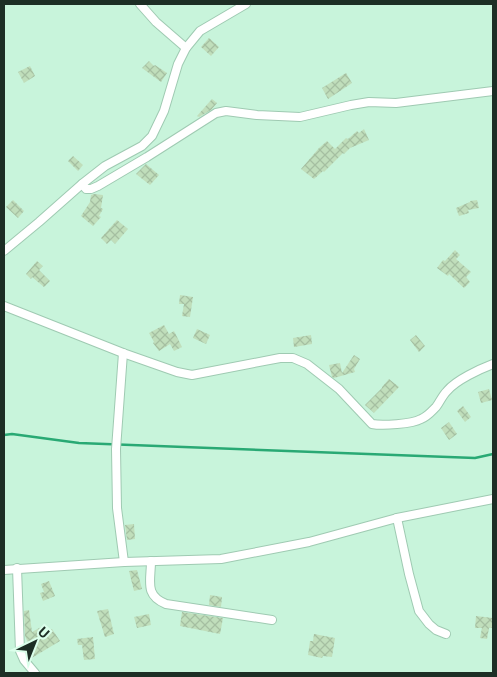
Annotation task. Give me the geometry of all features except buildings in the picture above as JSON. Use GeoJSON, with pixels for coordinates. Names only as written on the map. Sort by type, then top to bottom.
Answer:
{"type":"FeatureCollection","features":[{"type":"Feature","properties":{"kind":"street"},"geometry":{"type":"LineString","coordinates":[[140,4],[156,22],[186,48]]}},
{"type":"Feature","properties":{"kind":"street"},"geometry":{"type":"LineString","coordinates":[[4,250],[82,184],[106,166],[142,146],[152,136],[164,111],[178,64],[186,48],[200,31],[246,4]]}},
{"type":"Feature","properties":{"kind":"street"},"geometry":{"type":"LineString","coordinates":[[82,184],[86,189],[98,186],[216,113],[226,111],[300,117],[369,102],[396,103],[493,91]]}},
{"type":"Feature","properties":{"kind":"street"},"geometry":{"type":"LineString","coordinates":[[4,306],[123,353],[177,372],[192,375],[280,358],[293,358],[307,364],[339,389],[372,424],[378,425],[413,422],[424,418],[437,406],[452,385],[493,364]]}},
{"type":"Feature","properties":{"kind":"street"},"geometry":{"type":"LineString","coordinates":[[123,353],[116,459],[117,508],[124,562]]}},
{"type":"Feature","properties":{"kind":"street"},"geometry":{"type":"LineString","coordinates":[[4,570],[124,562],[222,559],[309,542],[397,518],[493,499]]}},
{"type":"Feature","properties":{"kind":"street"},"geometry":{"type":"LineString","coordinates":[[397,518],[419,611],[436,630],[446,634]]}},
{"type":"Feature","properties":{"kind":"street"},"geometry":{"type":"LineString","coordinates":[[151,561],[150,590],[158,600],[166,604],[272,620]]}},
{"type":"Feature","properties":{"kind":"street"},"geometry":{"type":"LineString","coordinates":[[17,568],[20,651],[24,660],[35,673]]}},
{"type":"Feature","properties":{"kind":"waterway"},"geometry":{"type":"LineString","coordinates":[[4,435],[12,434],[79,443],[475,458],[493,454]]}}]}
